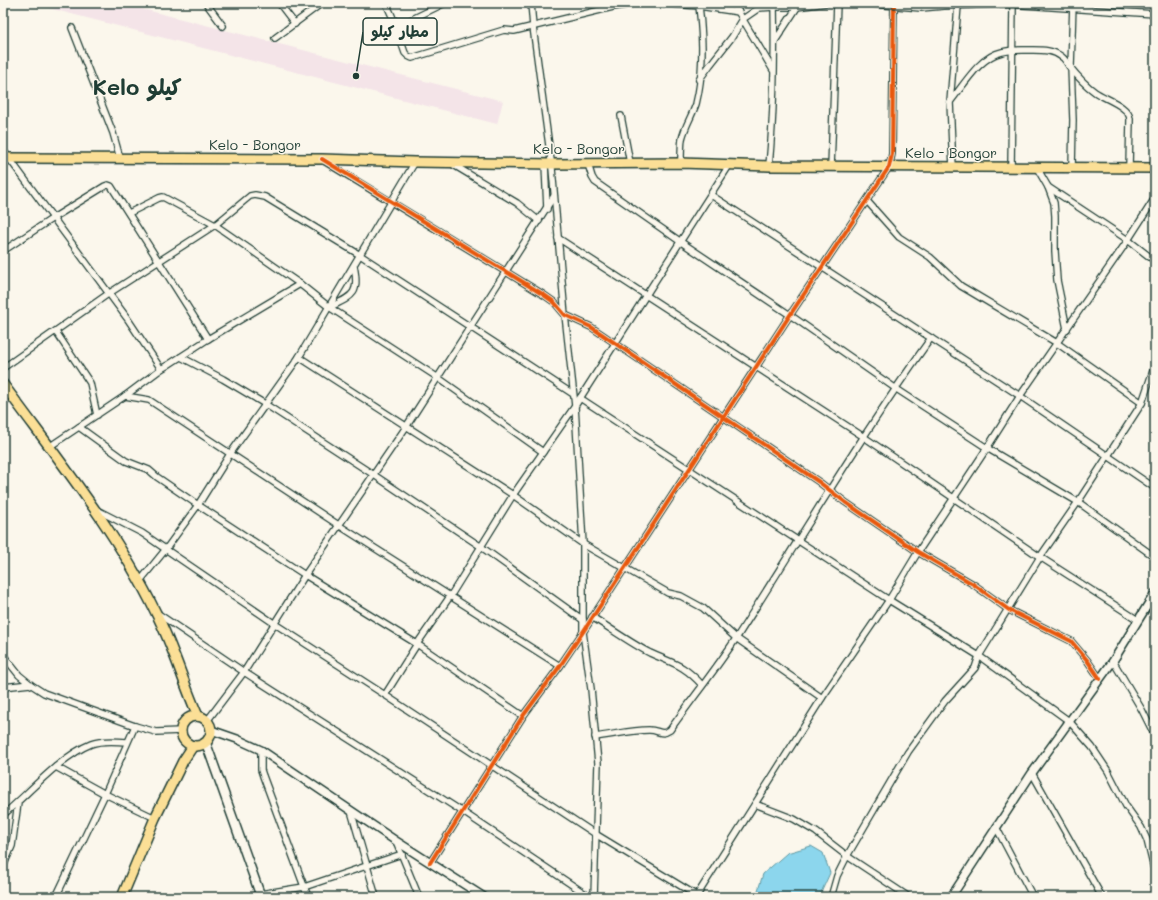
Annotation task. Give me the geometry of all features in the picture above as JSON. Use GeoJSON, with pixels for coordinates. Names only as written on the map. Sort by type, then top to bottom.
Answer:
{"type":"FeatureCollection","features":[{"type":"Feature","properties":{"kind":"highway","name":"Kelo - Bongor"},"geometry":{"type":"LineString","coordinates":[[4,157],[322,159],[548,164],[681,163],[769,166],[953,168],[1155,168]]}},
{"type":"Feature","properties":{"kind":"highway"},"geometry":{"type":"LineString","coordinates":[[3,384],[102,520],[140,581],[157,613],[172,647],[188,694],[198,716],[207,721],[211,730],[211,735],[206,743],[198,746],[193,746],[184,740]]}},
{"type":"Feature","properties":{"kind":"highway"},"geometry":{"type":"LineString","coordinates":[[188,694],[188,719]]}},
{"type":"Feature","properties":{"kind":"highway"},"geometry":{"type":"LineString","coordinates":[[183,760],[184,740],[181,731],[184,722],[198,716]]}},
{"type":"Feature","properties":{"kind":"highway"},"geometry":{"type":"LineString","coordinates":[[122,897],[155,818],[183,760],[193,746]]}},
{"type":"Feature","properties":{"kind":"main road"},"geometry":{"type":"LineString","coordinates":[[206,743],[260,895]]}},
{"type":"Feature","properties":{"kind":"street"},"geometry":{"type":"LineString","coordinates":[[206,3],[223,26]]}},
{"type":"Feature","properties":{"kind":"street"},"geometry":{"type":"LineString","coordinates":[[279,3],[295,24]]}},
{"type":"Feature","properties":{"kind":"street"},"geometry":{"type":"LineString","coordinates":[[275,38],[322,3]]}},
{"type":"Feature","properties":{"kind":"street"},"geometry":{"type":"LineString","coordinates":[[386,3],[405,53],[412,58],[504,30],[514,31],[613,7],[639,3]]}},
{"type":"Feature","properties":{"kind":"street"},"geometry":{"type":"LineString","coordinates":[[396,27],[445,3]]}},
{"type":"Feature","properties":{"kind":"street"},"geometry":{"type":"LineString","coordinates":[[532,3],[533,26],[548,164],[554,196],[575,406],[583,544],[583,632],[591,689],[598,763],[594,897]]}},
{"type":"Feature","properties":{"kind":"street"},"geometry":{"type":"LineString","coordinates":[[658,3],[699,6],[738,12]]}},
{"type":"Feature","properties":{"kind":"street"},"geometry":{"type":"LineString","coordinates":[[733,3],[773,70]]}},
{"type":"Feature","properties":{"kind":"street"},"geometry":{"type":"LineString","coordinates":[[699,80],[732,37],[743,19],[759,8],[774,5],[826,3]]}},
{"type":"Feature","properties":{"kind":"street"},"geometry":{"type":"LineString","coordinates":[[831,166],[837,3]]}},
{"type":"Feature","properties":{"kind":"street"},"geometry":{"type":"LineString","coordinates":[[861,3],[894,4],[921,8],[936,6],[1010,4],[1073,6],[1155,14]]}},
{"type":"Feature","properties":{"kind":"street"},"geometry":{"type":"LineString","coordinates":[[430,863],[523,716],[583,632],[790,315],[889,167],[892,154],[894,4]]}},
{"type":"Feature","properties":{"kind":"street"},"geometry":{"type":"LineString","coordinates":[[1010,4],[1012,50],[1011,167]]}},
{"type":"Feature","properties":{"kind":"street"},"geometry":{"type":"LineString","coordinates":[[769,166],[773,120],[773,70],[775,41],[774,5]]}},
{"type":"Feature","properties":{"kind":"street"},"geometry":{"type":"LineString","coordinates":[[775,41],[799,5]]}},
{"type":"Feature","properties":{"kind":"street"},"geometry":{"type":"LineString","coordinates":[[681,163],[682,139],[695,105],[699,80],[702,33],[699,6]]}},
{"type":"Feature","properties":{"kind":"street"},"geometry":{"type":"LineString","coordinates":[[953,168],[950,102],[958,6]]}},
{"type":"Feature","properties":{"kind":"street"},"geometry":{"type":"LineString","coordinates":[[1072,168],[1074,120],[1070,67],[1073,6]]}},
{"type":"Feature","properties":{"kind":"street"},"geometry":{"type":"LineString","coordinates":[[72,28],[113,133],[120,158]]}},
{"type":"Feature","properties":{"kind":"street"},"geometry":{"type":"LineString","coordinates":[[950,102],[980,65],[996,54],[1012,50],[1050,50],[1061,56],[1085,85],[1096,93],[1124,108],[1128,113],[1130,119],[1128,168]]}},
{"type":"Feature","properties":{"kind":"street"},"geometry":{"type":"LineString","coordinates":[[621,116],[630,163]]}},
{"type":"Feature","properties":{"kind":"street"},"geometry":{"type":"LineString","coordinates":[[4,157],[53,218],[127,318],[161,369]]}},
{"type":"Feature","properties":{"kind":"street"},"geometry":{"type":"LineString","coordinates":[[322,159],[544,295],[554,302],[565,315],[591,327],[615,343],[819,482],[918,552],[973,584],[1009,610],[1071,641],[1100,679]]}},
{"type":"Feature","properties":{"kind":"street"},"geometry":{"type":"LineString","coordinates":[[140,581],[166,549],[198,505],[230,454],[299,358],[415,162]]}},
{"type":"Feature","properties":{"kind":"street"},"geometry":{"type":"LineString","coordinates":[[450,163],[517,203],[539,221]]}},
{"type":"Feature","properties":{"kind":"street"},"geometry":{"type":"LineString","coordinates":[[547,209],[548,164]]}},
{"type":"Feature","properties":{"kind":"street"},"geometry":{"type":"LineString","coordinates":[[588,164],[595,182],[681,242],[987,448],[1078,502],[1155,557]]}},
{"type":"Feature","properties":{"kind":"street"},"geometry":{"type":"LineString","coordinates":[[385,695],[417,644],[451,595],[513,495],[575,406],[730,164]]}},
{"type":"Feature","properties":{"kind":"street"},"geometry":{"type":"LineString","coordinates":[[1037,168],[1048,187],[1054,203],[1057,280],[1067,329]]}},
{"type":"Feature","properties":{"kind":"street"},"geometry":{"type":"LineString","coordinates":[[3,251],[53,218],[108,185],[111,186],[208,339]]}},
{"type":"Feature","properties":{"kind":"street"},"geometry":{"type":"LineString","coordinates":[[1048,187],[1128,240],[1155,261]]}},
{"type":"Feature","properties":{"kind":"street"},"geometry":{"type":"LineString","coordinates":[[711,195],[823,266],[1020,396],[1155,488]]}},
{"type":"Feature","properties":{"kind":"street"},"geometry":{"type":"LineString","coordinates":[[3,368],[108,294],[215,225],[250,196],[260,196],[265,197],[360,255],[573,394]]}},
{"type":"Feature","properties":{"kind":"street"},"geometry":{"type":"LineString","coordinates":[[207,721],[244,672],[305,575],[340,526],[406,427],[554,196]]}},
{"type":"Feature","properties":{"kind":"street"},"geometry":{"type":"LineString","coordinates":[[129,213],[164,197],[215,225],[300,284],[329,307],[437,377],[543,452]]}},
{"type":"Feature","properties":{"kind":"street"},"geometry":{"type":"LineString","coordinates":[[93,508],[142,533],[275,624],[597,835],[697,896],[822,698],[889,600],[918,552],[1020,396],[1128,240],[1155,198]]}},
{"type":"Feature","properties":{"kind":"street"},"geometry":{"type":"LineString","coordinates":[[867,201],[899,236],[930,258],[961,286],[1057,343],[1142,403]]}},
{"type":"Feature","properties":{"kind":"street"},"geometry":{"type":"LineString","coordinates":[[558,238],[864,437],[1040,557],[1138,620]]}},
{"type":"Feature","properties":{"kind":"street"},"geometry":{"type":"LineString","coordinates":[[329,307],[350,297],[355,290],[357,278],[354,266]]}},
{"type":"Feature","properties":{"kind":"street"},"geometry":{"type":"LineString","coordinates":[[49,447],[125,396],[161,369],[300,284]]}},
{"type":"Feature","properties":{"kind":"street"},"geometry":{"type":"LineString","coordinates":[[56,332],[90,383],[97,415]]}},
{"type":"Feature","properties":{"kind":"street"},"geometry":{"type":"LineString","coordinates":[[595,737],[648,730],[665,733],[670,730],[736,638],[797,540],[896,388],[931,338]]}},
{"type":"Feature","properties":{"kind":"street"},"geometry":{"type":"LineString","coordinates":[[181,357],[223,379],[265,404],[374,475],[480,546],[583,620]]}},
{"type":"Feature","properties":{"kind":"street"},"geometry":{"type":"LineString","coordinates":[[299,358],[513,495],[583,544],[668,593],[681,596],[692,601],[736,638],[822,698]]}},
{"type":"Feature","properties":{"kind":"street"},"geometry":{"type":"LineString","coordinates":[[831,897],[837,876],[847,856],[908,752],[945,701],[975,668],[980,656],[1040,557],[1109,456],[1142,403],[1155,365]]}},
{"type":"Feature","properties":{"kind":"street"},"geometry":{"type":"LineString","coordinates":[[125,396],[149,400],[340,526],[451,595],[560,666]]}},
{"type":"Feature","properties":{"kind":"street"},"geometry":{"type":"LineString","coordinates":[[580,398],[889,600],[980,656],[1069,721],[1092,747],[1108,772],[1126,806],[1141,827],[1147,840],[1155,873]]}},
{"type":"Feature","properties":{"kind":"street"},"geometry":{"type":"LineString","coordinates":[[79,427],[126,461],[149,470],[198,505],[305,575],[417,644],[523,716]]}},
{"type":"Feature","properties":{"kind":"street"},"geometry":{"type":"LineString","coordinates":[[952,896],[1032,773],[1113,661],[1155,593]]}},
{"type":"Feature","properties":{"kind":"street"},"geometry":{"type":"LineString","coordinates":[[1149,602],[1155,613]]}},
{"type":"Feature","properties":{"kind":"street"},"geometry":{"type":"LineString","coordinates":[[157,613],[244,672],[463,812],[590,897]]}},
{"type":"Feature","properties":{"kind":"street"},"geometry":{"type":"LineString","coordinates":[[592,617],[650,653],[686,669],[702,685]]}},
{"type":"Feature","properties":{"kind":"street"},"geometry":{"type":"LineString","coordinates":[[3,655],[19,675],[44,693],[135,726],[156,732],[181,731]]}},
{"type":"Feature","properties":{"kind":"street"},"geometry":{"type":"LineString","coordinates":[[1113,661],[1142,710],[1155,736]]}},
{"type":"Feature","properties":{"kind":"street"},"geometry":{"type":"LineString","coordinates":[[3,686],[30,684]]}},
{"type":"Feature","properties":{"kind":"street"},"geometry":{"type":"LineString","coordinates":[[56,897],[105,794],[135,726]]}},
{"type":"Feature","properties":{"kind":"street"},"geometry":{"type":"LineString","coordinates":[[211,730],[262,750],[396,841],[484,897]]}},
{"type":"Feature","properties":{"kind":"street"},"geometry":{"type":"LineString","coordinates":[[3,815],[77,750],[92,744],[112,741],[127,742]]}},
{"type":"Feature","properties":{"kind":"street"},"geometry":{"type":"LineString","coordinates":[[262,750],[261,770],[308,897]]}},
{"type":"Feature","properties":{"kind":"street"},"geometry":{"type":"LineString","coordinates":[[56,767],[105,794],[155,818]]}},
{"type":"Feature","properties":{"kind":"street"},"geometry":{"type":"LineString","coordinates":[[1032,773],[1102,897]]}},
{"type":"Feature","properties":{"kind":"street"},"geometry":{"type":"LineString","coordinates":[[3,867],[12,846],[18,803]]}},
{"type":"Feature","properties":{"kind":"street"},"geometry":{"type":"LineString","coordinates":[[755,804],[794,819],[816,832],[847,856],[909,897]]}},
{"type":"Feature","properties":{"kind":"street"},"geometry":{"type":"LineString","coordinates":[[351,811],[376,897]]}},
{"type":"Feature","properties":{"kind":"street"},"geometry":{"type":"LineString","coordinates":[[996,827],[1033,897]]}},
{"type":"Feature","properties":{"kind":"street"},"geometry":{"type":"LineString","coordinates":[[396,841],[419,897]]}},
{"type":"Feature","properties":{"kind":"street"},"geometry":{"type":"LineString","coordinates":[[251,897],[304,887],[402,854]]}},
{"type":"Feature","properties":{"kind":"shaded area"},"geometry":{"type":"Polygon","coordinates":[[[29,3],[119,3],[503,101],[497,124],[29,3]]]}},
{"type":"Feature","properties":{"kind":"water"},"geometry":{"type":"Polygon","coordinates":[[[811,846],[823,853],[830,873],[819,897],[756,897],[763,874],[787,853],[811,846]]]}},
{"type":"Feature","properties":{"kind":"cycle path"},"geometry":{"type":"LineString","coordinates":[[430,863],[523,716],[583,632],[790,315],[889,167],[892,154],[894,3]]}},
{"type":"Feature","properties":{"kind":"cycle path"},"geometry":{"type":"LineString","coordinates":[[322,159],[544,295],[554,302],[565,315],[591,327],[603,335],[819,482],[845,502],[918,552],[973,584],[1009,610],[1071,641],[1100,679]]}},
{"type":"Feature","properties":{"kind":"place","name":"مطار كيلو"},"geometry":{"type":"Point","coordinates":[356,76]}},
{"type":"Feature","properties":{"kind":"district","name":"Kelo كيلو"},"geometry":{"type":"Point","coordinates":[137,87]}}]}
